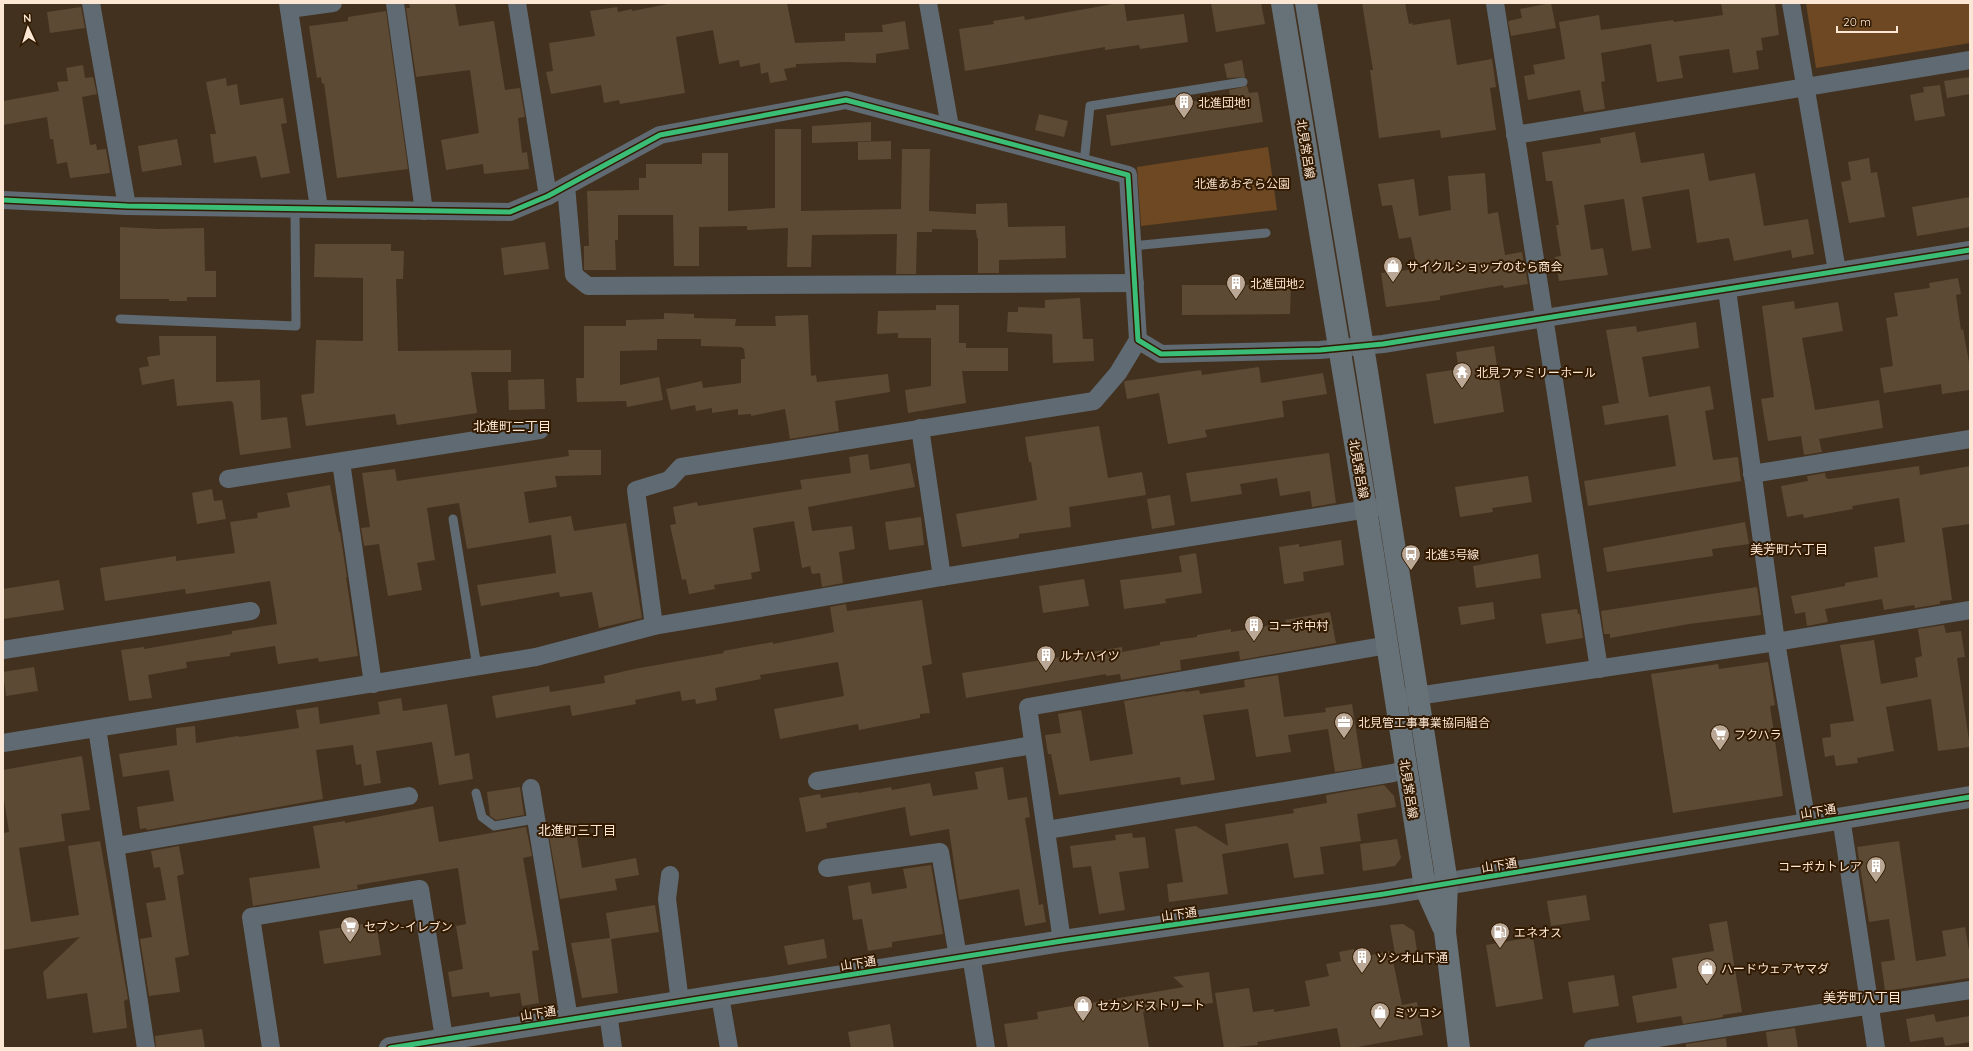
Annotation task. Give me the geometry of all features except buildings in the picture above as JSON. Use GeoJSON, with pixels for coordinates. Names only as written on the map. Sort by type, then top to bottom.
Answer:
{"type":"FeatureCollection","features":[{"type":"Feature","properties":{"kind":"main road","name":"北見常呂線"},"geometry":{"type":"LineString","coordinates":[[1282,3],[1366,509],[1425,887],[1445,932]]}},
{"type":"Feature","properties":{"kind":"main road","name":"北見常呂線"},"geometry":{"type":"LineString","coordinates":[[1306,3],[1388,506],[1447,883],[1445,932],[1459,1048]]}},
{"type":"Feature","properties":{"kind":"street"},"geometry":{"type":"LineString","coordinates":[[91,3],[127,206]]}},
{"type":"Feature","properties":{"kind":"street"},"geometry":{"type":"LineString","coordinates":[[319,208],[288,6],[333,3]]}},
{"type":"Feature","properties":{"kind":"street"},"geometry":{"type":"LineString","coordinates":[[395,3],[424,211]]}},
{"type":"Feature","properties":{"kind":"street"},"geometry":{"type":"LineString","coordinates":[[518,3],[548,196]]}},
{"type":"Feature","properties":{"kind":"street"},"geometry":{"type":"LineString","coordinates":[[928,3],[950,127]]}},
{"type":"Feature","properties":{"kind":"street"},"geometry":{"type":"LineString","coordinates":[[1495,3],[1599,669]]}},
{"type":"Feature","properties":{"kind":"street"},"geometry":{"type":"LineString","coordinates":[[1791,3],[1804,88],[1837,270]]}},
{"type":"Feature","properties":{"kind":"street"},"geometry":{"type":"LineString","coordinates":[[1515,135],[1970,60]]}},
{"type":"Feature","properties":{"kind":"street"},"geometry":{"type":"LineString","coordinates":[[3,200],[127,206],[510,212],[548,196],[660,136],[846,100],[1128,175],[1138,340],[1118,373],[1094,401],[681,467],[669,480],[636,490],[654,626]]}},
{"type":"Feature","properties":{"kind":"street"},"geometry":{"type":"LineString","coordinates":[[566,186],[574,275],[588,286],[1135,283]]}},
{"type":"Feature","properties":{"kind":"street"},"geometry":{"type":"LineString","coordinates":[[1138,340],[1161,354],[1320,350],[1362,346],[1727,290],[1837,270],[1970,250]]}},
{"type":"Feature","properties":{"kind":"street"},"geometry":{"type":"LineString","coordinates":[[1727,290],[1776,642],[1807,823]]}},
{"type":"Feature","properties":{"kind":"street"},"geometry":{"type":"LineString","coordinates":[[920,428],[942,577]]}},
{"type":"Feature","properties":{"kind":"street"},"geometry":{"type":"LineString","coordinates":[[228,479],[540,430]]}},
{"type":"Feature","properties":{"kind":"street"},"geometry":{"type":"LineString","coordinates":[[1752,474],[1970,439]]}},
{"type":"Feature","properties":{"kind":"street"},"geometry":{"type":"LineString","coordinates":[[341,462],[373,684]]}},
{"type":"Feature","properties":{"kind":"street"},"geometry":{"type":"LineString","coordinates":[[3,743],[536,657],[654,626],[942,577],[1388,506]]}},
{"type":"Feature","properties":{"kind":"street"},"geometry":{"type":"LineString","coordinates":[[1396,699],[1776,642],[1970,610]]}},
{"type":"Feature","properties":{"kind":"street"},"geometry":{"type":"LineString","coordinates":[[3,650],[251,611]]}},
{"type":"Feature","properties":{"kind":"street"},"geometry":{"type":"LineString","coordinates":[[1062,941],[1028,706],[1388,646]]}},
{"type":"Feature","properties":{"kind":"street"},"geometry":{"type":"LineString","coordinates":[[97,728],[146,1048]]}},
{"type":"Feature","properties":{"kind":"street"},"geometry":{"type":"LineString","coordinates":[[817,781],[1033,745]]}},
{"type":"Feature","properties":{"kind":"street"},"geometry":{"type":"LineString","coordinates":[[1047,830],[1393,773],[1406,769]]}},
{"type":"Feature","properties":{"kind":"street"},"geometry":{"type":"LineString","coordinates":[[531,788],[569,1019]]}},
{"type":"Feature","properties":{"kind":"street"},"geometry":{"type":"LineString","coordinates":[[116,846],[409,796]]}},
{"type":"Feature","properties":{"kind":"street","name":"山下通"},"geometry":{"type":"LineString","coordinates":[[390,1048],[413,1046],[444,1038],[720,996],[965,956],[1425,887],[1841,817],[1970,797]]}},
{"type":"Feature","properties":{"kind":"street"},"geometry":{"type":"LineString","coordinates":[[1841,817],[1876,1048]]}},
{"type":"Feature","properties":{"kind":"street"},"geometry":{"type":"LineString","coordinates":[[827,868],[940,852],[986,1048]]}},
{"type":"Feature","properties":{"kind":"street"},"geometry":{"type":"LineString","coordinates":[[670,875],[667,899],[680,1002]]}},
{"type":"Feature","properties":{"kind":"street"},"geometry":{"type":"LineString","coordinates":[[271,1048],[251,916],[420,889],[444,1038]]}},
{"type":"Feature","properties":{"kind":"street"},"geometry":{"type":"LineString","coordinates":[[1593,1048],[1869,1004],[1970,990]]}},
{"type":"Feature","properties":{"kind":"street"},"geometry":{"type":"LineString","coordinates":[[720,996],[728,1048]]}},
{"type":"Feature","properties":{"kind":"street"},"geometry":{"type":"LineString","coordinates":[[608,1013],[612,1048]]}},
{"type":"Feature","properties":{"kind":"lane"},"geometry":{"type":"LineString","coordinates":[[1084,163],[1090,106],[1243,82]]}},
{"type":"Feature","properties":{"kind":"lane"},"geometry":{"type":"LineString","coordinates":[[120,319],[296,326],[295,208]]}},
{"type":"Feature","properties":{"kind":"lane"},"geometry":{"type":"LineString","coordinates":[[1132,246],[1266,233]]}},
{"type":"Feature","properties":{"kind":"lane"},"geometry":{"type":"LineString","coordinates":[[453,519],[477,667]]}},
{"type":"Feature","properties":{"kind":"lane"},"geometry":{"type":"LineString","coordinates":[[476,793],[482,818],[494,826],[535,819]]}},
{"type":"Feature","properties":{"kind":"green space"},"geometry":{"type":"Polygon","coordinates":[[[1806,3],[1970,3],[1970,43],[1816,68],[1806,3]]]}},
{"type":"Feature","properties":{"kind":"green space","name":"北進あおぞら公園"},"geometry":{"type":"Polygon","coordinates":[[[1268,147],[1277,210],[1141,226],[1137,167],[1268,147]]]}},
{"type":"Feature","properties":{"kind":"cycle path"},"geometry":{"type":"LineString","coordinates":[[3,200],[127,206],[510,212],[548,196],[660,135],[846,100],[1128,175],[1138,340],[1161,354],[1320,350],[1383,344],[1970,250]]}},
{"type":"Feature","properties":{"kind":"cycle path"},"geometry":{"type":"LineString","coordinates":[[390,1048],[1062,941],[1384,894],[1970,797]]}},
{"type":"Feature","properties":{"kind":"place","name":"北進団地1"},"geometry":{"type":"Point","coordinates":[1184,119]}},
{"type":"Feature","properties":{"kind":"place","name":"サイクルショップのむら商会"},"geometry":{"type":"Point","coordinates":[1393,283]}},
{"type":"Feature","properties":{"kind":"place","name":"北進団地2"},"geometry":{"type":"Point","coordinates":[1236,300]}},
{"type":"Feature","properties":{"kind":"place","name":"北見ファミリーホール"},"geometry":{"type":"Point","coordinates":[1462,389]}},
{"type":"Feature","properties":{"kind":"place","name":"北進3号線"},"geometry":{"type":"Point","coordinates":[1411,571]}},
{"type":"Feature","properties":{"kind":"place","name":"コーポ中村"},"geometry":{"type":"Point","coordinates":[1254,642]}},
{"type":"Feature","properties":{"kind":"place","name":"ルナハイツ"},"geometry":{"type":"Point","coordinates":[1046,672]}},
{"type":"Feature","properties":{"kind":"place","name":"北見管工事事業協同組合"},"geometry":{"type":"Point","coordinates":[1344,739]}},
{"type":"Feature","properties":{"kind":"place","name":"フクハラ"},"geometry":{"type":"Point","coordinates":[1720,751]}},
{"type":"Feature","properties":{"kind":"place","name":"コーポカトレア"},"geometry":{"type":"Point","coordinates":[1876,883]}},
{"type":"Feature","properties":{"kind":"place","name":"セブン-イレブン"},"geometry":{"type":"Point","coordinates":[350,943]}},
{"type":"Feature","properties":{"kind":"place","name":"エネオス"},"geometry":{"type":"Point","coordinates":[1500,949]}},
{"type":"Feature","properties":{"kind":"place","name":"ソシオ山下通"},"geometry":{"type":"Point","coordinates":[1362,974]}},
{"type":"Feature","properties":{"kind":"place","name":"ハードウェアヤマダ"},"geometry":{"type":"Point","coordinates":[1707,985]}},
{"type":"Feature","properties":{"kind":"place","name":"セカンドストリート"},"geometry":{"type":"Point","coordinates":[1083,1022]}},
{"type":"Feature","properties":{"kind":"place","name":"ミツコシ"},"geometry":{"type":"Point","coordinates":[1380,1029]}},
{"type":"Feature","properties":{"kind":"district","name":"北進町二丁目"},"geometry":{"type":"Point","coordinates":[512,426]}},
{"type":"Feature","properties":{"kind":"district","name":"美芳町六丁目"},"geometry":{"type":"Point","coordinates":[1789,549]}},
{"type":"Feature","properties":{"kind":"district","name":"北進町三丁目"},"geometry":{"type":"Point","coordinates":[577,830]}},
{"type":"Feature","properties":{"kind":"district","name":"美芳町八丁目"},"geometry":{"type":"Point","coordinates":[1862,997]}}]}
